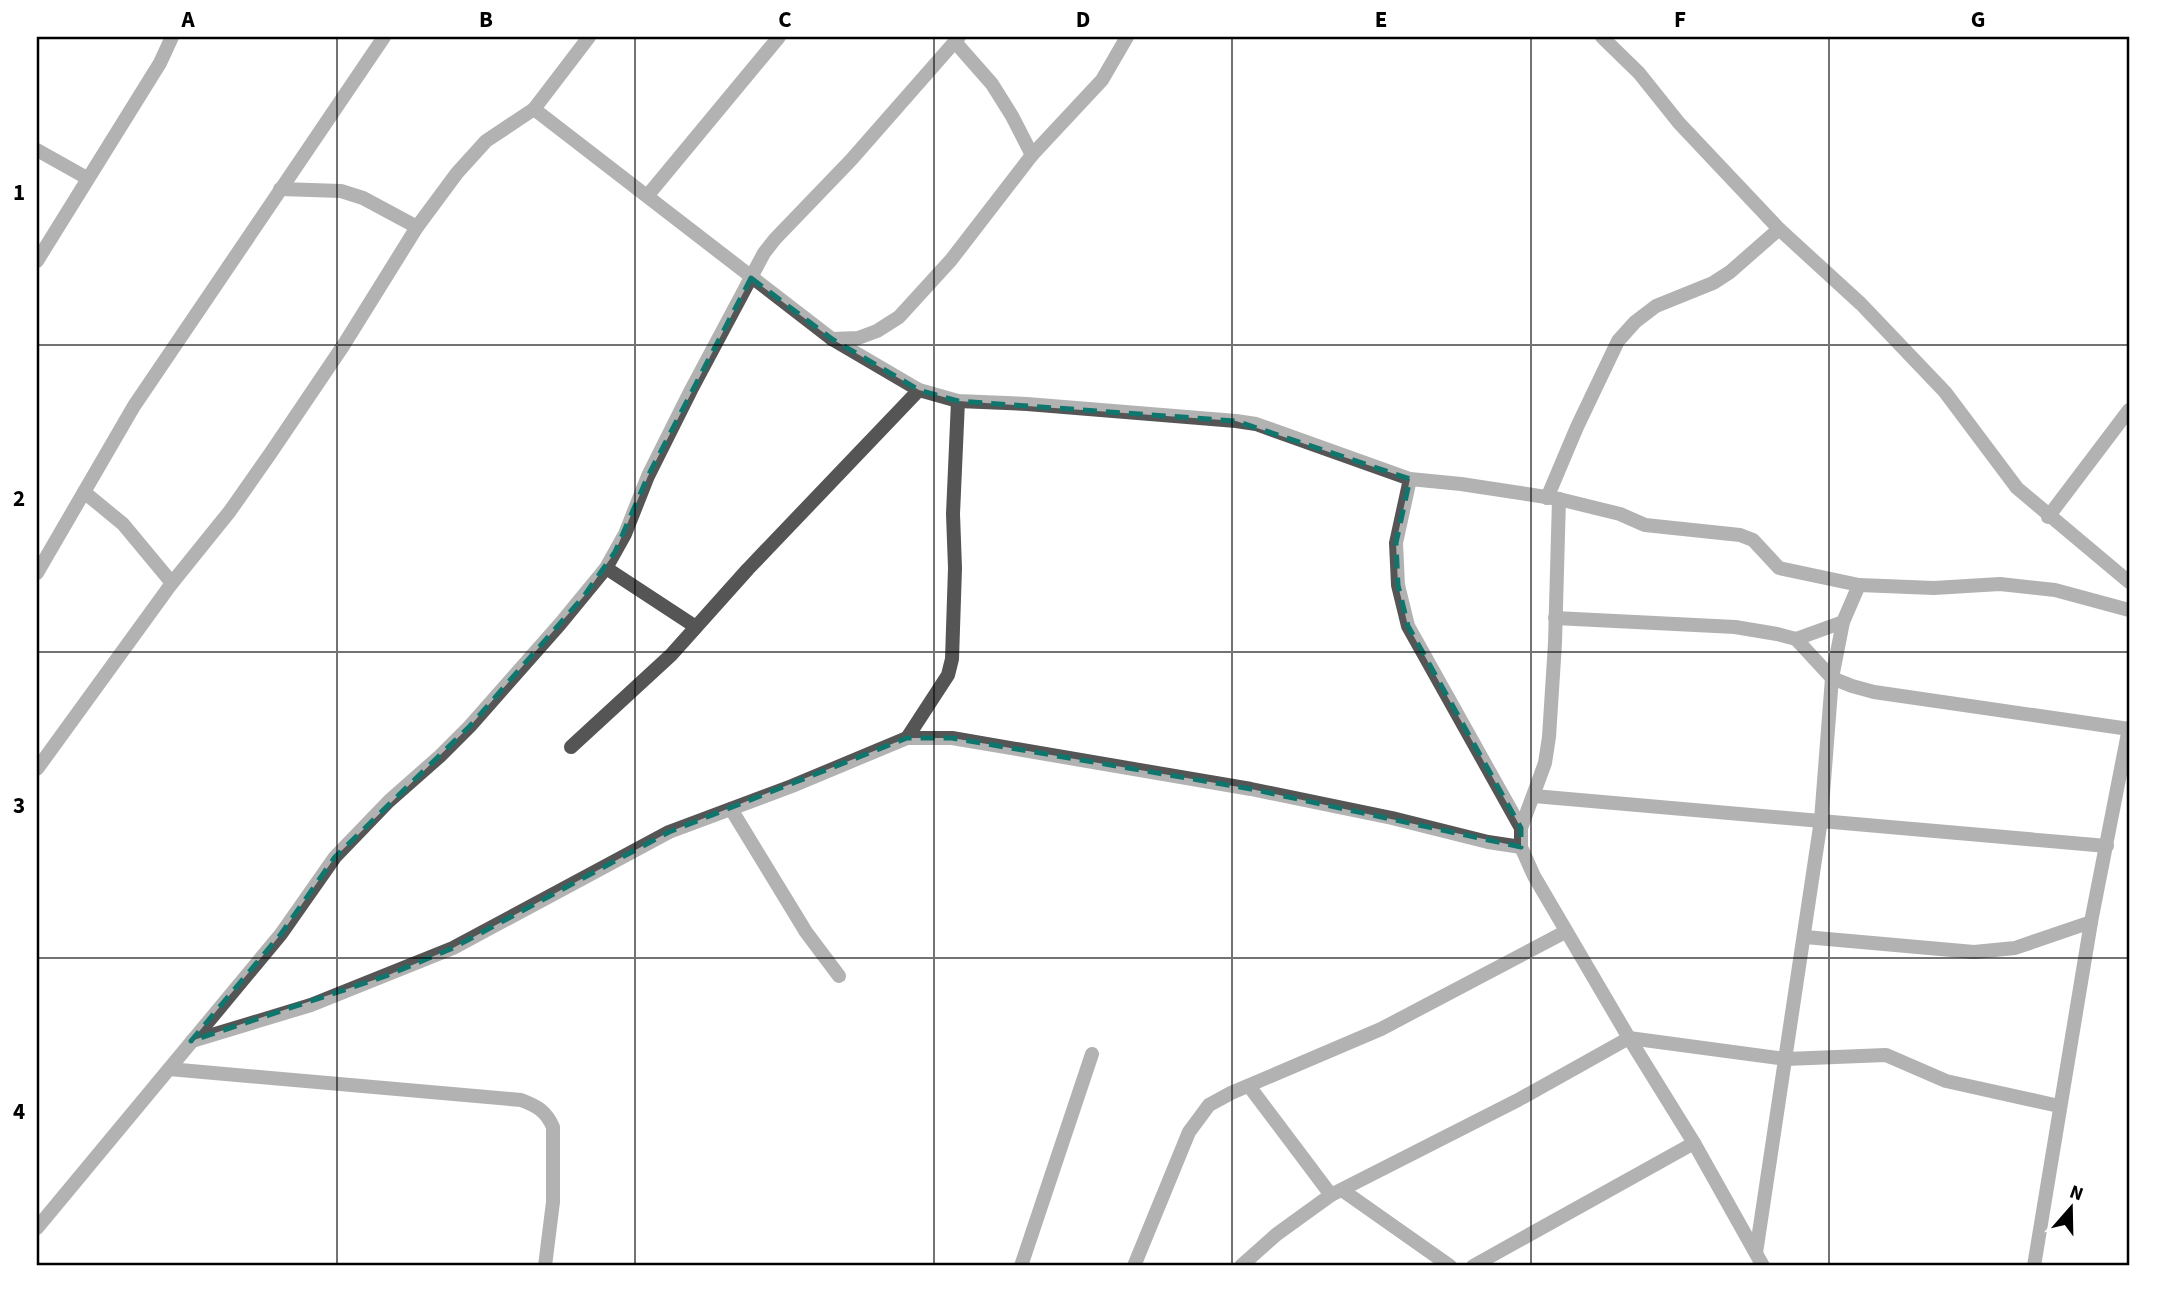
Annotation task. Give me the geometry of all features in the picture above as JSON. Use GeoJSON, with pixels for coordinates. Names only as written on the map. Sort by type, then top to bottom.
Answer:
{"type":"FeatureCollection","features":[{"type":"Feature","properties":{"kind":"street"},"geometry":{"type":"LineString","coordinates":[[37,261],[160,63],[172,37]]}},
{"type":"Feature","properties":{"kind":"street"},"geometry":{"type":"LineString","coordinates":[[37,573],[134,406],[384,37]]}},
{"type":"Feature","properties":{"kind":"street"},"geometry":{"type":"LineString","coordinates":[[37,769],[172,583],[230,511],[343,346],[417,227],[457,173],[486,142],[534,109],[589,37]]}},
{"type":"Feature","properties":{"kind":"street"},"geometry":{"type":"LineString","coordinates":[[648,195],[779,37]]}},
{"type":"Feature","properties":{"kind":"street"},"geometry":{"type":"LineString","coordinates":[[832,339],[858,338],[877,331],[899,317],[951,260],[1032,155],[1101,80],[1127,37]]}},
{"type":"Feature","properties":{"kind":"street"},"geometry":{"type":"LineString","coordinates":[[1602,37],[1640,73],[1679,122],[1779,229],[1861,303],[1903,346],[1945,392],[2017,488],[2129,582]]}},
{"type":"Feature","properties":{"kind":"street"},"geometry":{"type":"LineString","coordinates":[[37,1228],[281,934],[335,858],[388,801],[470,726],[606,568],[625,534],[648,475],[691,390],[775,239],[851,160],[957,39],[992,84],[1032,155]]}},
{"type":"Feature","properties":{"kind":"street"},"geometry":{"type":"LineString","coordinates":[[534,109],[832,339],[919,390],[958,401],[1049,405],[1256,424],[1410,479],[1461,484],[1553,499],[1620,514],[1646,525],[1741,535],[1752,540],[1779,568],[1858,585],[1934,588],[2000,584],[2055,590],[2129,610]]}},
{"type":"Feature","properties":{"kind":"street"},"geometry":{"type":"LineString","coordinates":[[37,150],[87,178]]}},
{"type":"Feature","properties":{"kind":"street"},"geometry":{"type":"LineString","coordinates":[[280,189],[341,191],[363,198],[417,227]]}},
{"type":"Feature","properties":{"kind":"street"},"geometry":{"type":"LineString","coordinates":[[1763,1266],[1694,1143],[1565,932],[1534,876],[1521,847],[1521,828],[1545,763],[1549,737],[1555,618],[1553,499],[1594,390],[1618,341],[1635,322],[1656,306],[1730,272],[1779,229]]}},
{"type":"Feature","properties":{"kind":"street"},"geometry":{"type":"LineString","coordinates":[[571,747],[671,655],[748,569],[919,390]]}},
{"type":"Feature","properties":{"kind":"street"},"geometry":{"type":"LineString","coordinates":[[907,738],[948,675],[952,659],[955,568],[953,514],[958,401]]}},
{"type":"Feature","properties":{"kind":"street"},"geometry":{"type":"LineString","coordinates":[[2049,517],[2129,410]]}},
{"type":"Feature","properties":{"kind":"street"},"geometry":{"type":"LineString","coordinates":[[1410,479],[1396,543],[1398,585],[1408,626],[1521,828]]}},
{"type":"Feature","properties":{"kind":"street"},"geometry":{"type":"LineString","coordinates":[[84,492],[123,524],[172,583]]}},
{"type":"Feature","properties":{"kind":"street"},"geometry":{"type":"LineString","coordinates":[[606,568],[696,627]]}},
{"type":"Feature","properties":{"kind":"street"},"geometry":{"type":"LineString","coordinates":[[1756,1253],[1821,820],[1832,678],[1843,622],[1858,585]]}},
{"type":"Feature","properties":{"kind":"street"},"geometry":{"type":"LineString","coordinates":[[1555,618],[1735,627],[1796,639],[1843,622]]}},
{"type":"Feature","properties":{"kind":"street"},"geometry":{"type":"LineString","coordinates":[[1796,639],[1832,678],[1874,692],[2129,728],[2091,922],[2034,1266]]}},
{"type":"Feature","properties":{"kind":"street"},"geometry":{"type":"LineString","coordinates":[[191,1041],[311,1005],[453,948],[669,832],[907,738],[952,738],[1251,789],[1392,817],[1489,842],[1521,847]]}},
{"type":"Feature","properties":{"kind":"street"},"geometry":{"type":"LineString","coordinates":[[1534,796],[2108,846]]}},
{"type":"Feature","properties":{"kind":"street"},"geometry":{"type":"LineString","coordinates":[[731,809],[806,932],[839,976]]}},
{"type":"Feature","properties":{"kind":"street"},"geometry":{"type":"LineString","coordinates":[[1805,937],[1974,952],[2015,948],[2091,922]]}},
{"type":"Feature","properties":{"kind":"street"},"geometry":{"type":"LineString","coordinates":[[1134,1266],[1189,1132],[1209,1105],[1381,1029],[1565,932]]}},
{"type":"Feature","properties":{"kind":"street"},"geometry":{"type":"LineString","coordinates":[[1241,1266],[1277,1234],[1336,1193],[1518,1100],[1629,1038],[1786,1059],[1886,1055],[1946,1081],[2059,1106]]}},
{"type":"Feature","properties":{"kind":"street"},"geometry":{"type":"LineString","coordinates":[[1021,1266],[1092,1054]]}},
{"type":"Feature","properties":{"kind":"street"},"geometry":{"type":"LineString","coordinates":[[169,1069],[521,1100],[538,1107],[548,1115],[553,1127],[553,1202],[545,1266]]}},
{"type":"Feature","properties":{"kind":"street"},"geometry":{"type":"LineString","coordinates":[[1249,1086],[1336,1193],[1450,1266]]}},
{"type":"Feature","properties":{"kind":"street"},"geometry":{"type":"LineString","coordinates":[[1473,1266],[1694,1143]]}},
{"type":"Feature","properties":{"kind":"highlighted area"},"geometry":{"type":"Polygon","coordinates":[[[751,278],[832,339],[919,390],[958,401],[1236,421],[1410,479],[1396,543],[1398,585],[1408,626],[1521,828],[1521,847],[1251,789],[952,738],[907,738],[669,832],[453,948],[386,976],[191,1041],[281,934],[335,857],[470,726],[584,596],[615,552],[648,476],[751,278]]]}}]}
